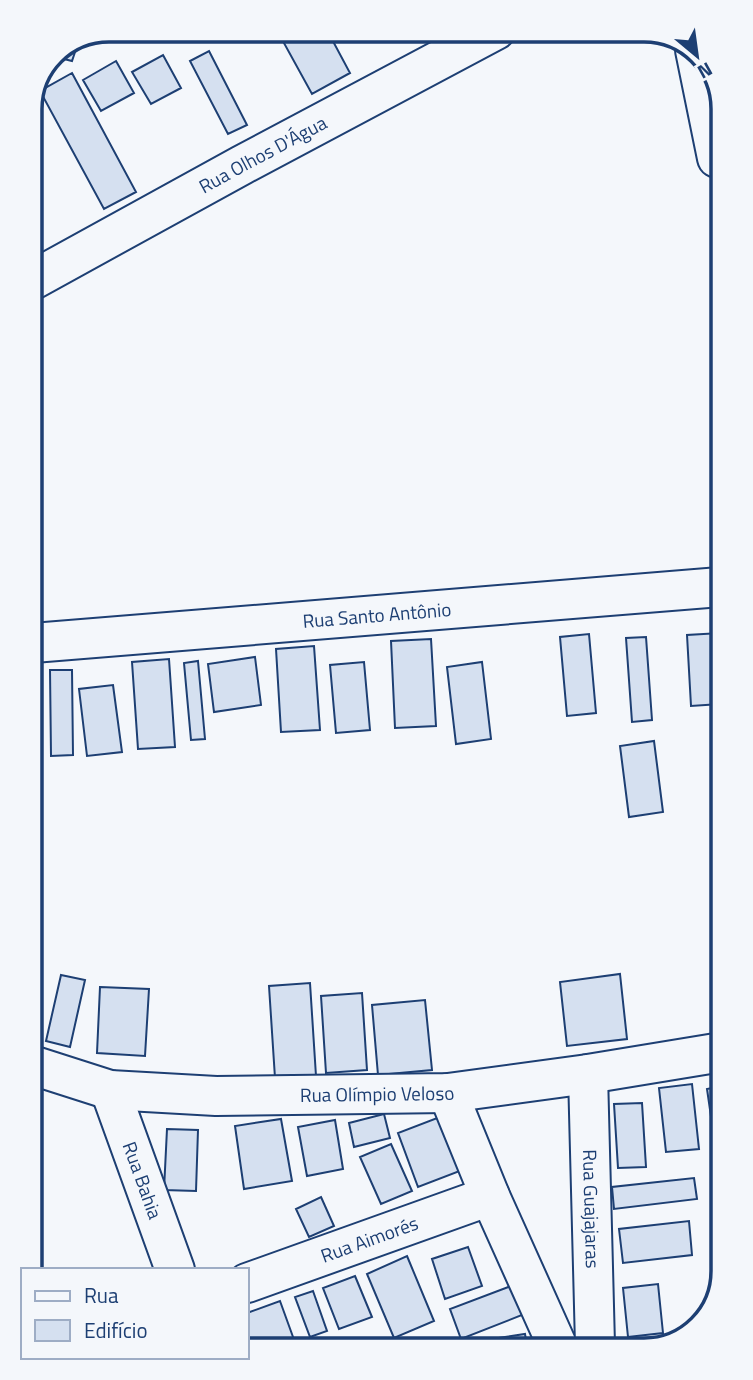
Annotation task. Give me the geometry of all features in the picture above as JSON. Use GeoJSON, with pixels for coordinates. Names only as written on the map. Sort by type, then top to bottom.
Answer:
{"type":"FeatureCollection","features":[{"type":"Feature","properties":{"kind":"street","name":"Rua Olhos D'Água"},"geometry":{"type":"LineString","coordinates":[[42,275],[473,42]]}},
{"type":"Feature","properties":{"kind":"street"},"geometry":{"type":"LineString","coordinates":[[700,72],[711,125]]}},
{"type":"Feature","properties":{"kind":"street","name":"Rua Santo Antônio"},"geometry":{"type":"LineString","coordinates":[[42,642],[711,588]]}},
{"type":"Feature","properties":{"kind":"street","name":"Rua Olímpio Veloso"},"geometry":{"type":"LineString","coordinates":[[42,1068],[110,1090],[216,1096],[448,1093],[711,1054]]}},
{"type":"Feature","properties":{"kind":"street","name":"Rua Guajajaras"},"geometry":{"type":"LineString","coordinates":[[588,1074],[595,1338]]}},
{"type":"Feature","properties":{"kind":"street","name":"Rua Bahia"},"geometry":{"type":"LineString","coordinates":[[110,1090],[175,1268]]}},
{"type":"Feature","properties":{"kind":"street"},"geometry":{"type":"LineString","coordinates":[[448,1093],[490,1196],[554,1338]]}},
{"type":"Feature","properties":{"kind":"street","name":"Rua Aimorés"},"geometry":{"type":"LineString","coordinates":[[248,1283],[490,1196]]}},
{"type":"Feature","properties":{"kind":"building"},"geometry":{"type":"Polygon","coordinates":[[[283,42],[333,42],[350,73],[312,94],[283,42]]]}},
{"type":"Feature","properties":{"kind":"building"},"geometry":{"type":"Polygon","coordinates":[[[75,51],[72,61],[65,59],[75,51]]]}},
{"type":"Feature","properties":{"kind":"building"},"geometry":{"type":"Polygon","coordinates":[[[209,51],[247,125],[228,134],[190,61],[209,51]]]}},
{"type":"Feature","properties":{"kind":"building"},"geometry":{"type":"Polygon","coordinates":[[[163,55],[181,88],[151,104],[132,72],[163,55]]]}},
{"type":"Feature","properties":{"kind":"building"},"geometry":{"type":"Polygon","coordinates":[[[116,61],[134,93],[101,111],[83,80],[116,61]]]}},
{"type":"Feature","properties":{"kind":"building"},"geometry":{"type":"Polygon","coordinates":[[[72,73],[136,192],[104,209],[43,97],[46,88],[72,73]]]}},
{"type":"Feature","properties":{"kind":"building"},"geometry":{"type":"Polygon","coordinates":[[[589,634],[596,713],[567,716],[560,637],[589,634]]]}},
{"type":"Feature","properties":{"kind":"building"},"geometry":{"type":"Polygon","coordinates":[[[711,634],[711,705],[691,706],[687,635],[711,634]]]}},
{"type":"Feature","properties":{"kind":"building"},"geometry":{"type":"Polygon","coordinates":[[[646,637],[652,720],[632,722],[626,638],[646,637]]]}},
{"type":"Feature","properties":{"kind":"building"},"geometry":{"type":"Polygon","coordinates":[[[431,639],[436,726],[395,728],[391,641],[431,639]]]}},
{"type":"Feature","properties":{"kind":"building"},"geometry":{"type":"Polygon","coordinates":[[[314,646],[320,730],[281,732],[276,649],[314,646]]]}},
{"type":"Feature","properties":{"kind":"building"},"geometry":{"type":"Polygon","coordinates":[[[255,657],[261,705],[214,712],[208,664],[255,657]]]}},
{"type":"Feature","properties":{"kind":"building"},"geometry":{"type":"Polygon","coordinates":[[[169,659],[175,747],[138,749],[132,662],[169,659]]]}},
{"type":"Feature","properties":{"kind":"building"},"geometry":{"type":"Polygon","coordinates":[[[198,661],[205,739],[191,740],[184,663],[198,661]]]}},
{"type":"Feature","properties":{"kind":"building"},"geometry":{"type":"Polygon","coordinates":[[[364,662],[370,730],[336,733],[330,665],[364,662]]]}},
{"type":"Feature","properties":{"kind":"building"},"geometry":{"type":"Polygon","coordinates":[[[482,662],[491,739],[456,744],[447,667],[482,662]]]}},
{"type":"Feature","properties":{"kind":"building"},"geometry":{"type":"Polygon","coordinates":[[[50,670],[72,670],[73,755],[51,756],[50,670]]]}},
{"type":"Feature","properties":{"kind":"building"},"geometry":{"type":"Polygon","coordinates":[[[113,685],[122,752],[87,756],[79,689],[113,685]]]}},
{"type":"Feature","properties":{"kind":"building"},"geometry":{"type":"Polygon","coordinates":[[[654,741],[663,812],[629,817],[620,746],[654,741]]]}},
{"type":"Feature","properties":{"kind":"building"},"geometry":{"type":"Polygon","coordinates":[[[620,974],[627,1039],[567,1046],[560,982],[620,974]]]}},
{"type":"Feature","properties":{"kind":"building"},"geometry":{"type":"Polygon","coordinates":[[[61,975],[85,980],[70,1047],[46,1041],[61,975]]]}},
{"type":"Feature","properties":{"kind":"building"},"geometry":{"type":"Polygon","coordinates":[[[310,983],[316,1076],[275,1078],[269,986],[310,983]]]}},
{"type":"Feature","properties":{"kind":"building"},"geometry":{"type":"Polygon","coordinates":[[[100,987],[149,989],[145,1056],[97,1053],[100,987]]]}},
{"type":"Feature","properties":{"kind":"building"},"geometry":{"type":"Polygon","coordinates":[[[362,993],[367,1070],[326,1073],[321,996],[362,993]]]}},
{"type":"Feature","properties":{"kind":"building"},"geometry":{"type":"Polygon","coordinates":[[[425,1000],[432,1070],[378,1075],[372,1005],[425,1000]]]}},
{"type":"Feature","properties":{"kind":"building"},"geometry":{"type":"Polygon","coordinates":[[[692,1084],[699,1149],[666,1152],[659,1088],[692,1084]]]}},
{"type":"Feature","properties":{"kind":"building"},"geometry":{"type":"Polygon","coordinates":[[[711,1088],[711,1116],[707,1089],[711,1088]]]}},
{"type":"Feature","properties":{"kind":"building"},"geometry":{"type":"Polygon","coordinates":[[[642,1103],[646,1167],[618,1168],[614,1104],[642,1103]]]}},
{"type":"Feature","properties":{"kind":"building"},"geometry":{"type":"Polygon","coordinates":[[[384,1114],[390,1138],[354,1147],[349,1123],[384,1114]]]}},
{"type":"Feature","properties":{"kind":"building"},"geometry":{"type":"Polygon","coordinates":[[[445,1115],[465,1169],[418,1187],[398,1133],[445,1115]]]}},
{"type":"Feature","properties":{"kind":"building"},"geometry":{"type":"Polygon","coordinates":[[[281,1119],[292,1181],[244,1189],[235,1126],[281,1119]]]}},
{"type":"Feature","properties":{"kind":"building"},"geometry":{"type":"Polygon","coordinates":[[[335,1120],[343,1169],[307,1176],[298,1127],[335,1120]]]}},
{"type":"Feature","properties":{"kind":"building"},"geometry":{"type":"Polygon","coordinates":[[[167,1129],[198,1130],[196,1191],[164,1190],[167,1129]]]}},
{"type":"Feature","properties":{"kind":"building"},"geometry":{"type":"Polygon","coordinates":[[[391,1144],[412,1191],[381,1204],[360,1157],[391,1144]]]}},
{"type":"Feature","properties":{"kind":"building"},"geometry":{"type":"Polygon","coordinates":[[[694,1178],[697,1199],[614,1209],[612,1187],[694,1178]]]}},
{"type":"Feature","properties":{"kind":"building"},"geometry":{"type":"Polygon","coordinates":[[[321,1197],[334,1226],[309,1237],[296,1209],[321,1197]]]}},
{"type":"Feature","properties":{"kind":"building"},"geometry":{"type":"Polygon","coordinates":[[[689,1221],[692,1255],[623,1263],[619,1229],[689,1221]]]}},
{"type":"Feature","properties":{"kind":"building"},"geometry":{"type":"Polygon","coordinates":[[[468,1247],[482,1286],[445,1299],[432,1259],[468,1247]]]}},
{"type":"Feature","properties":{"kind":"building"},"geometry":{"type":"Polygon","coordinates":[[[407,1256],[434,1321],[394,1338],[367,1274],[407,1256]]]}},
{"type":"Feature","properties":{"kind":"building"},"geometry":{"type":"Polygon","coordinates":[[[355,1276],[372,1317],[339,1329],[323,1288],[355,1276]]]}},
{"type":"Feature","properties":{"kind":"building"},"geometry":{"type":"Polygon","coordinates":[[[658,1284],[663,1333],[628,1337],[623,1288],[658,1284]]]}},
{"type":"Feature","properties":{"kind":"building"},"geometry":{"type":"Polygon","coordinates":[[[511,1286],[522,1315],[461,1338],[450,1309],[511,1286]]]}},
{"type":"Feature","properties":{"kind":"building"},"geometry":{"type":"Polygon","coordinates":[[[313,1291],[327,1331],[310,1337],[295,1297],[313,1291]]]}},
{"type":"Feature","properties":{"kind":"building"},"geometry":{"type":"Polygon","coordinates":[[[280,1301],[293,1338],[248,1338],[248,1313],[280,1301]]]}},
{"type":"Feature","properties":{"kind":"building"},"geometry":{"type":"Polygon","coordinates":[[[525,1334],[526,1338],[498,1338],[525,1334]]]}}]}
